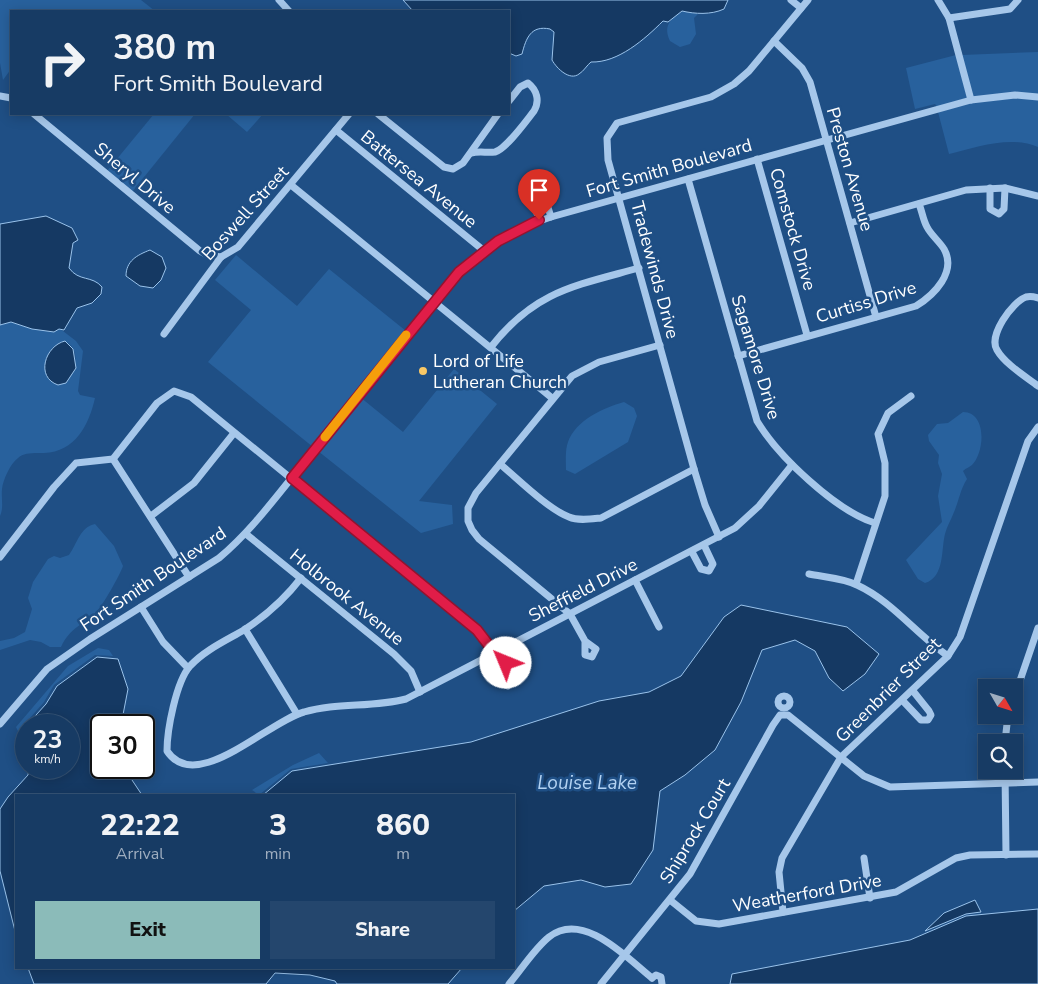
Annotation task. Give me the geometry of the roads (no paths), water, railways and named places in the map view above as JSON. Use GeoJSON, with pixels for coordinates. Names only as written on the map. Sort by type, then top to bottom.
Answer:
{"type":"FeatureCollection","features":[{"type":"Feature","properties":{"kind":"street"},"geometry":{"type":"LineString","coordinates":[[280,0],[288,10]]}},
{"type":"Feature","properties":{"kind":"street"},"geometry":{"type":"LineString","coordinates":[[792,0],[800,8]]}},
{"type":"Feature","properties":{"kind":"street","name":"Tradewinds Drive"},"geometry":{"type":"LineString","coordinates":[[719,537],[705,505],[694,469],[620,197],[608,160],[606,144],[607,138],[614,127],[629,119],[711,97],[734,84],[749,72],[808,0]]}},
{"type":"Feature","properties":{"kind":"street"},"geometry":{"type":"LineString","coordinates":[[938,0],[949,18],[970,100]]}},
{"type":"Feature","properties":{"kind":"street"},"geometry":{"type":"LineString","coordinates":[[949,18],[1010,9],[1018,0]]}},
{"type":"Feature","properties":{"kind":"street","name":"Preston Avenue"},"geometry":{"type":"LineString","coordinates":[[774,41],[802,68],[810,82],[876,317]]}},
{"type":"Feature","properties":{"kind":"street"},"geometry":{"type":"LineString","coordinates":[[471,153],[494,152],[504,146],[537,106],[537,95],[528,83],[520,87],[510,100]]}},
{"type":"Feature","properties":{"kind":"street","name":"Fort Smith Boulevard"},"geometry":{"type":"LineString","coordinates":[[0,724],[47,669],[90,639],[219,558],[246,534],[433,301],[459,272],[483,250],[513,232],[539,220],[970,100],[1015,96],[1038,97]]}},
{"type":"Feature","properties":{"kind":"street","name":"Sheryl Drive"},"geometry":{"type":"LineString","coordinates":[[35,115],[200,252],[221,257]]}},
{"type":"Feature","properties":{"kind":"street","name":"Boswell Street"},"geometry":{"type":"LineString","coordinates":[[164,334],[221,257],[238,247],[348,115]]}},
{"type":"Feature","properties":{"kind":"street"},"geometry":{"type":"LineString","coordinates":[[379,115],[444,167],[456,169],[471,153],[497,115]]}},
{"type":"Feature","properties":{"kind":"street","name":"Battersea Avenue"},"geometry":{"type":"LineString","coordinates":[[336,130],[483,250]]}},
{"type":"Feature","properties":{"kind":"street","name":"Comstock Drive"},"geometry":{"type":"LineString","coordinates":[[757,159],[807,336]]}},
{"type":"Feature","properties":{"kind":"street","name":"Sagamore Drive"},"geometry":{"type":"LineString","coordinates":[[688,179],[757,421],[778,452],[792,466],[844,507],[861,518],[875,523]]}},
{"type":"Feature","properties":{"kind":"street"},"geometry":{"type":"LineString","coordinates":[[291,185],[492,347],[552,398]]}},
{"type":"Feature","properties":{"kind":"street"},"geometry":{"type":"LineString","coordinates":[[990,188],[990,210],[999,214],[1004,210],[1005,188]]}},
{"type":"Feature","properties":{"kind":"street"},"geometry":{"type":"LineString","coordinates":[[850,224],[966,190],[1005,188],[1038,196]]}},
{"type":"Feature","properties":{"kind":"street"},"geometry":{"type":"LineString","coordinates":[[539,220],[531,198],[531,193],[535,189],[544,195],[551,217]]}},
{"type":"Feature","properties":{"kind":"street","name":"Curtiss Drive"},"geometry":{"type":"LineString","coordinates":[[738,356],[916,306],[930,298],[946,272],[947,261],[944,250],[927,227],[919,204]]}},
{"type":"Feature","properties":{"kind":"street"},"geometry":{"type":"LineString","coordinates":[[492,347],[516,319],[546,297],[565,289],[639,268]]}},
{"type":"Feature","properties":{"kind":"street"},"geometry":{"type":"LineString","coordinates":[[1038,298],[1027,297],[1017,303],[996,330],[994,340],[996,349],[1001,356],[1038,386]]}},
{"type":"Feature","properties":{"kind":"street"},"geometry":{"type":"LineString","coordinates":[[585,641],[570,614],[479,539],[472,530],[468,508],[476,493],[552,398],[572,376],[584,368],[660,345]]}},
{"type":"Feature","properties":{"kind":"street"},"geometry":{"type":"LineString","coordinates":[[0,557],[54,487],[76,463],[113,459],[157,403],[174,391],[191,397],[292,478],[477,630],[493,652]]}},
{"type":"Feature","properties":{"kind":"street"},"geometry":{"type":"LineString","coordinates":[[856,584],[885,496],[885,463],[878,434],[888,413],[911,396]]}},
{"type":"Feature","properties":{"kind":"street","name":"Greenbrier Street"},"geometry":{"type":"LineString","coordinates":[[783,912],[778,872],[782,858],[841,757],[903,701],[948,656],[960,637],[1028,441],[1038,427]]}},
{"type":"Feature","properties":{"kind":"street"},"geometry":{"type":"LineString","coordinates":[[151,516],[194,483],[234,432]]}},
{"type":"Feature","properties":{"kind":"street"},"geometry":{"type":"LineString","coordinates":[[113,459],[189,577]]}},
{"type":"Feature","properties":{"kind":"street"},"geometry":{"type":"LineString","coordinates":[[500,464],[559,512],[571,518],[586,520],[601,518],[694,469]]}},
{"type":"Feature","properties":{"kind":"street","name":"Sheffield Drive"},"geometry":{"type":"LineString","coordinates":[[301,578],[279,605],[204,653],[188,668],[176,698],[167,742],[167,751],[171,758],[184,766],[203,765],[214,762],[296,714],[334,707],[390,703],[420,692],[493,652],[719,537],[747,519],[792,466]]}},
{"type":"Feature","properties":{"kind":"street","name":"Holbrook Avenue"},"geometry":{"type":"LineString","coordinates":[[246,534],[394,654],[411,672],[420,692]]}},
{"type":"Feature","properties":{"kind":"street"},"geometry":{"type":"LineString","coordinates":[[692,552],[701,569],[709,571],[713,564],[704,545]]}},
{"type":"Feature","properties":{"kind":"street"},"geometry":{"type":"LineString","coordinates":[[809,574],[856,584],[877,596],[934,647],[948,656]]}},
{"type":"Feature","properties":{"kind":"street"},"geometry":{"type":"LineString","coordinates":[[635,580],[659,627]]}},
{"type":"Feature","properties":{"kind":"street"},"geometry":{"type":"LineString","coordinates":[[141,607],[163,642],[188,668]]}},
{"type":"Feature","properties":{"kind":"street"},"geometry":{"type":"LineString","coordinates":[[1021,679],[1038,628]]}},
{"type":"Feature","properties":{"kind":"street"},"geometry":{"type":"LineString","coordinates":[[244,629],[296,714]]}},
{"type":"Feature","properties":{"kind":"street"},"geometry":{"type":"LineString","coordinates":[[903,701],[921,720],[928,720],[931,714],[913,691]]}},
{"type":"Feature","properties":{"kind":"street","name":"Shiprock Court"},"geometry":{"type":"LineString","coordinates":[[601,984],[690,874],[780,715],[786,713],[841,757]]}},
{"type":"Feature","properties":{"kind":"street"},"geometry":{"type":"LineString","coordinates":[[841,757],[864,776],[890,787],[1038,782]]}},
{"type":"Feature","properties":{"kind":"street"},"geometry":{"type":"LineString","coordinates":[[1006,779],[1006,855]]}},
{"type":"Feature","properties":{"kind":"street","name":"Weatherford Drive"},"geometry":{"type":"LineString","coordinates":[[670,900],[696,921],[719,924],[896,892],[956,858],[1038,854]]}},
{"type":"Feature","properties":{"kind":"street"},"geometry":{"type":"LineString","coordinates":[[864,858],[870,898]]}},
{"type":"Feature","properties":{"kind":"street"},"geometry":{"type":"LineString","coordinates":[[509,984],[550,937],[562,930],[588,931],[598,936],[625,955],[652,981],[656,975],[661,977],[662,984]]}},
{"type":"Feature","properties":{"kind":"water"},"geometry":{"type":"Polygon","coordinates":[[[403,0],[728,0],[724,9],[714,12],[682,11],[668,22],[663,21],[630,49],[611,59],[591,62],[581,73],[575,76],[568,75],[560,70],[552,60],[554,32],[550,29],[538,29],[530,34],[522,54],[516,56],[510,53],[510,10],[412,10],[403,0]]]}},
{"type":"Feature","properties":{"kind":"water"},"geometry":{"type":"Polygon","coordinates":[[[46,216],[72,228],[78,240],[73,243],[69,268],[77,275],[98,283],[102,287],[101,294],[92,303],[77,308],[64,330],[59,329],[54,332],[32,329],[11,322],[0,325],[0,224],[46,216]]]}},
{"type":"Feature","properties":{"kind":"water"},"geometry":{"type":"Polygon","coordinates":[[[150,250],[162,257],[166,268],[161,280],[153,288],[140,286],[126,276],[130,262],[150,250]]]}},
{"type":"Feature","properties":{"kind":"water"},"geometry":{"type":"Polygon","coordinates":[[[65,341],[73,349],[76,368],[66,383],[58,385],[51,381],[47,375],[45,362],[52,349],[65,341]]]}},
{"type":"Feature","properties":{"kind":"water","name":"Louise Lake"},"geometry":{"type":"Polygon","coordinates":[[[741,605],[847,627],[879,654],[865,674],[843,691],[829,678],[815,651],[795,640],[762,650],[741,702],[715,750],[685,775],[660,791],[653,850],[631,884],[605,887],[581,880],[544,886],[515,910],[515,794],[264,794],[292,771],[471,742],[599,701],[649,692],[681,676],[724,617],[741,605]]]}},
{"type":"Feature","properties":{"kind":"water"},"geometry":{"type":"Polygon","coordinates":[[[97,657],[118,659],[128,689],[123,714],[90,714],[90,779],[131,779],[141,794],[15,794],[15,931],[0,871],[0,809],[24,779],[80,779],[80,714],[37,714],[46,704],[57,686],[97,657]]]}},
{"type":"Feature","properties":{"kind":"water"},"geometry":{"type":"Polygon","coordinates":[[[975,900],[981,912],[966,914],[925,931],[944,913],[975,900]]]}},
{"type":"Feature","properties":{"kind":"water"},"geometry":{"type":"Polygon","coordinates":[[[1038,909],[1038,984],[730,984],[732,974],[910,940],[966,916],[1038,909]]]}},
{"type":"Feature","properties":{"kind":"water"},"geometry":{"type":"Polygon","coordinates":[[[28,969],[461,969],[448,984],[337,984],[335,981],[310,975],[275,973],[266,984],[34,984],[28,969]]]}},
{"type":"Feature","properties":{"kind":"place","name":"Lord of Life Lutheran Church"},"geometry":{"type":"Point","coordinates":[423,371]}}]}
